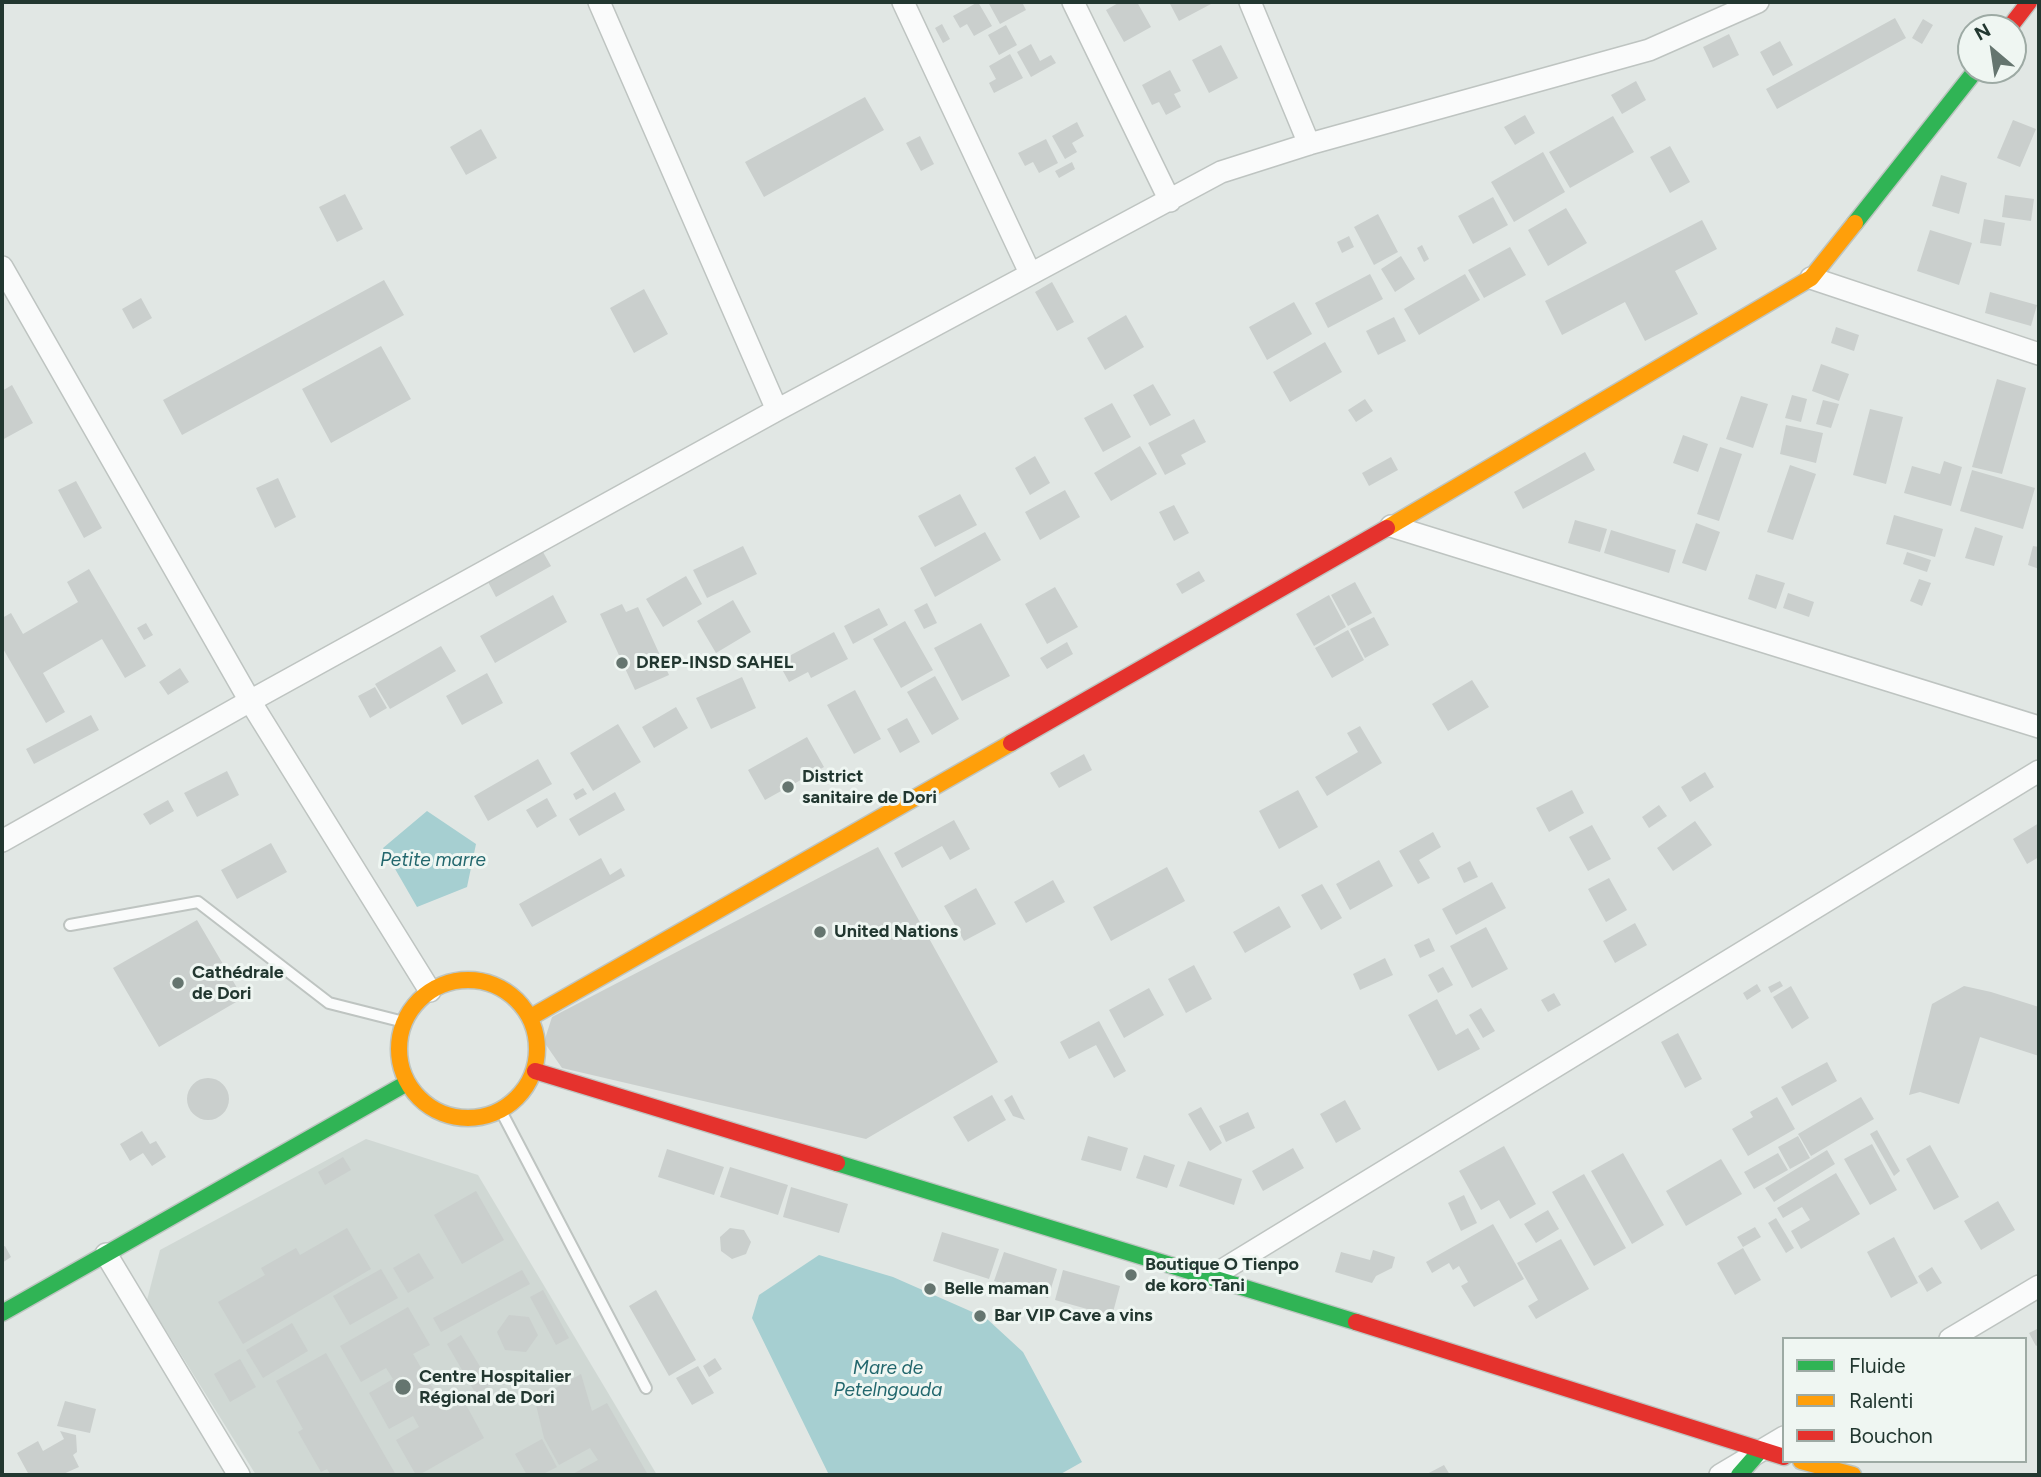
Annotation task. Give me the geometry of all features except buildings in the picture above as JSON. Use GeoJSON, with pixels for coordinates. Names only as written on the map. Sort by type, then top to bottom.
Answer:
{"type":"FeatureCollection","features":[{"type":"Feature","properties":{"kind":"main road"},"geometry":{"type":"LineString","coordinates":[[531,1017],[1391,527],[1811,278],[1965,84]]}},
{"type":"Feature","properties":{"kind":"main road"},"geometry":{"type":"LineString","coordinates":[[475,980],[498,986],[517,999],[531,1017],[538,1044],[535,1070],[521,1094],[501,1111],[475,1118],[448,1116],[424,1103],[407,1083],[400,1063],[399,1043],[404,1022],[415,1004],[430,991],[452,982],[475,980]]}},
{"type":"Feature","properties":{"kind":"main road"},"geometry":{"type":"LineString","coordinates":[[535,1070],[1211,1277],[1782,1456]]}},
{"type":"Feature","properties":{"kind":"main road"},"geometry":{"type":"LineString","coordinates":[[2,1313],[407,1083]]}},
{"type":"Feature","properties":{"kind":"main road"},"geometry":{"type":"LineString","coordinates":[[1739,1475],[1761,1451]]}},
{"type":"Feature","properties":{"kind":"main road"},"geometry":{"type":"LineString","coordinates":[[1808,1463],[1853,1475]]}},
{"type":"Feature","properties":{"kind":"street"},"geometry":{"type":"LineString","coordinates":[[598,2],[777,410]]}},
{"type":"Feature","properties":{"kind":"street"},"geometry":{"type":"LineString","coordinates":[[902,2],[1030,273]]}},
{"type":"Feature","properties":{"kind":"street"},"geometry":{"type":"LineString","coordinates":[[1073,2],[1170,201]]}},
{"type":"Feature","properties":{"kind":"street"},"geometry":{"type":"LineString","coordinates":[[1250,2],[1310,144]]}},
{"type":"Feature","properties":{"kind":"street"},"geometry":{"type":"LineString","coordinates":[[2,841],[777,410],[1221,172],[1310,144],[1649,50],[1758,2]]}},
{"type":"Feature","properties":{"kind":"street"},"geometry":{"type":"LineString","coordinates":[[2,267],[250,701],[430,991]]}},
{"type":"Feature","properties":{"kind":"street"},"geometry":{"type":"LineString","coordinates":[[1811,278],[2039,354]]}},
{"type":"Feature","properties":{"kind":"street"},"geometry":{"type":"LineString","coordinates":[[1391,527],[2039,727]]}},
{"type":"Feature","properties":{"kind":"street"},"geometry":{"type":"LineString","coordinates":[[1211,1277],[2039,771]]}},
{"type":"Feature","properties":{"kind":"street"},"geometry":{"type":"LineString","coordinates":[[106,1254],[239,1475]]}},
{"type":"Feature","properties":{"kind":"street"},"geometry":{"type":"LineString","coordinates":[[1953,1337],[2039,1286]]}},
{"type":"Feature","properties":{"kind":"street"},"geometry":{"type":"LineString","coordinates":[[1720,1475],[1782,1438]]}},
{"type":"Feature","properties":{"kind":"lane"},"geometry":{"type":"LineString","coordinates":[[70,925],[198,902],[329,1003],[404,1022]]}},
{"type":"Feature","properties":{"kind":"lane"},"geometry":{"type":"LineString","coordinates":[[501,1111],[646,1388]]}},
{"type":"Feature","properties":{"kind":"shaded area","name":"Centre Hospitalier Régional de Dori"},"geometry":{"type":"Polygon","coordinates":[[[366,1139],[478,1175],[657,1475],[256,1475],[147,1300],[160,1250],[366,1139]]]}},
{"type":"Feature","properties":{"kind":"water","name":"Petite marre"},"geometry":{"type":"Polygon","coordinates":[[[427,811],[476,844],[467,887],[417,907],[383,848],[427,811]]]}},
{"type":"Feature","properties":{"kind":"water","name":"Mare de Petelngouda"},"geometry":{"type":"Polygon","coordinates":[[[819,1255],[893,1277],[986,1318],[1023,1352],[1082,1462],[1059,1475],[829,1475],[752,1318],[759,1295],[819,1255]]]}},
{"type":"Feature","properties":{"kind":"traffic: fast"},"geometry":{"type":"LineString","coordinates":[[1855,223],[1965,84]]}},
{"type":"Feature","properties":{"kind":"traffic: fast"},"geometry":{"type":"LineString","coordinates":[[2,1313],[407,1083]]}},
{"type":"Feature","properties":{"kind":"traffic: fast"},"geometry":{"type":"LineString","coordinates":[[837,1163],[1356,1322]]}},
{"type":"Feature","properties":{"kind":"traffic: fast"},"geometry":{"type":"LineString","coordinates":[[1739,1475],[1761,1450]]}},
{"type":"Feature","properties":{"kind":"traffic: slow"},"geometry":{"type":"LineString","coordinates":[[1387,528],[1811,278],[1855,223]]}},
{"type":"Feature","properties":{"kind":"traffic: slow"},"geometry":{"type":"LineString","coordinates":[[531,1017],[1011,743]]}},
{"type":"Feature","properties":{"kind":"traffic: slow"},"geometry":{"type":"LineString","coordinates":[[468,980],[494,985],[517,1000],[532,1023],[537,1049],[532,1075],[517,1098],[494,1113],[468,1118],[442,1113],[419,1098],[404,1075],[399,1049],[404,1023],[419,1000],[442,985],[468,980]]}},
{"type":"Feature","properties":{"kind":"traffic: slow"},"geometry":{"type":"LineString","coordinates":[[1808,1463],[1853,1475]]}},
{"type":"Feature","properties":{"kind":"traffic: jam"},"geometry":{"type":"LineString","coordinates":[[2020,14],[2029,2]]}},
{"type":"Feature","properties":{"kind":"traffic: jam"},"geometry":{"type":"LineString","coordinates":[[1011,743],[1387,528]]}},
{"type":"Feature","properties":{"kind":"traffic: jam"},"geometry":{"type":"LineString","coordinates":[[535,1071],[837,1163]]}},
{"type":"Feature","properties":{"kind":"traffic: jam"},"geometry":{"type":"LineString","coordinates":[[1356,1322],[1782,1456]]}},
{"type":"Feature","properties":{"kind":"place","name":"DREP-INSD SAHEL"},"geometry":{"type":"Point","coordinates":[622,663]}},
{"type":"Feature","properties":{"kind":"place","name":"District sanitaire de Dori"},"geometry":{"type":"Point","coordinates":[788,787]}},
{"type":"Feature","properties":{"kind":"place","name":"United Nations"},"geometry":{"type":"Point","coordinates":[820,932]}},
{"type":"Feature","properties":{"kind":"place","name":"Cathédrale de Dori"},"geometry":{"type":"Point","coordinates":[178,983]}},
{"type":"Feature","properties":{"kind":"place","name":"Boutique O Tienpo de koro Tani"},"geometry":{"type":"Point","coordinates":[1131,1275]}},
{"type":"Feature","properties":{"kind":"place","name":"Belle maman"},"geometry":{"type":"Point","coordinates":[930,1289]}},
{"type":"Feature","properties":{"kind":"place","name":"Bar VIP Cave a vins"},"geometry":{"type":"Point","coordinates":[980,1316]}},
{"type":"Feature","properties":{"kind":"place","name":"Centre Hospitalier Régional de Dori"},"geometry":{"type":"Point","coordinates":[403,1387]}}]}
